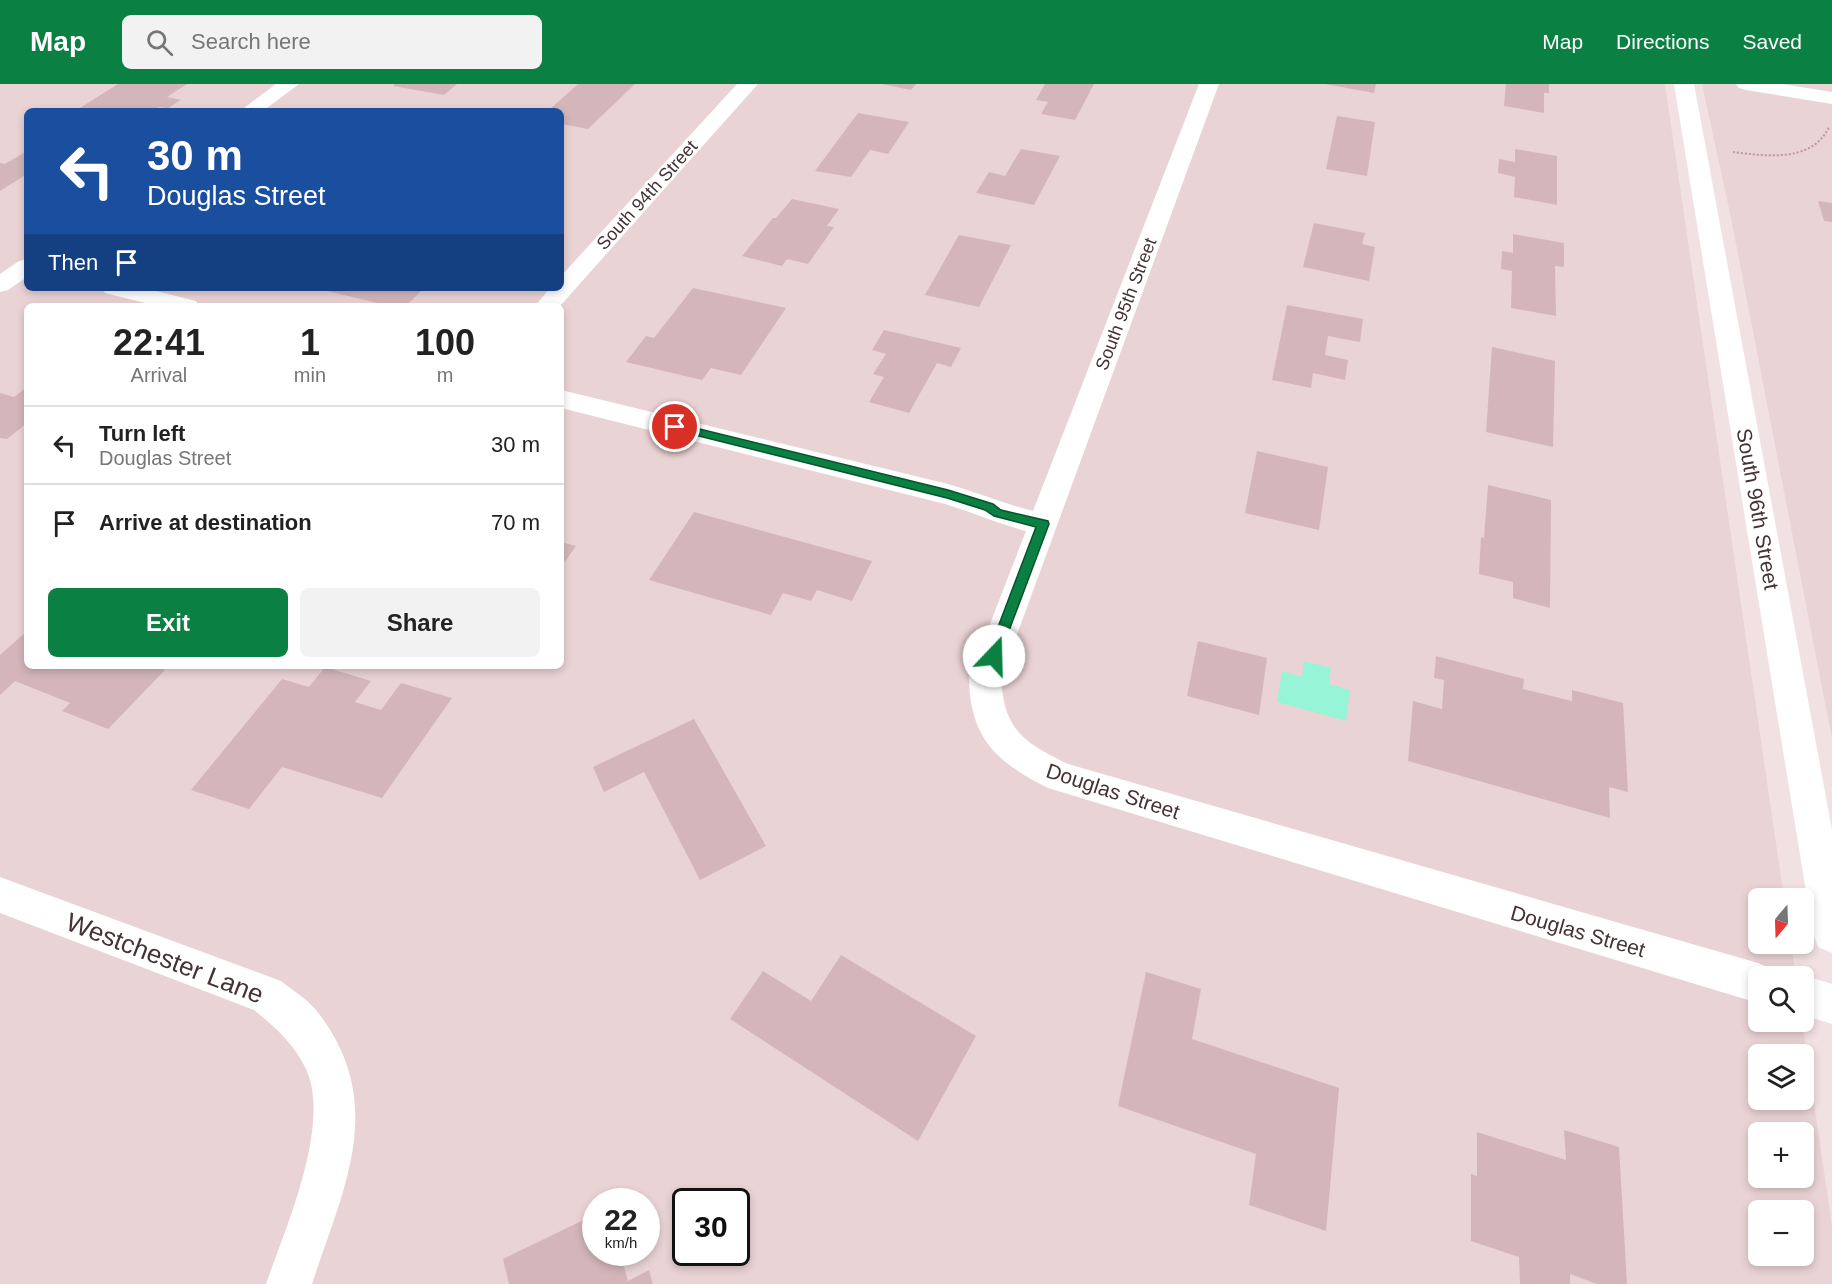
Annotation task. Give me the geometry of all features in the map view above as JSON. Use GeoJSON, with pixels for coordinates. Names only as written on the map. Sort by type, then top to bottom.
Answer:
{"type":"FeatureCollection","features":[{"type":"Feature","properties":{"kind":"street"},"geometry":{"type":"LineString","coordinates":[[254,108],[289,84]]}},
{"type":"Feature","properties":{"kind":"street","name":"South 94th Street"},"geometry":{"type":"LineString","coordinates":[[564,287],[748,84]]}},
{"type":"Feature","properties":{"kind":"street","name":"South 95th Street"},"geometry":{"type":"LineString","coordinates":[[1043,524],[1209,84]]}},
{"type":"Feature","properties":{"kind":"street","name":"South 96th Street"},"geometry":{"type":"LineString","coordinates":[[1684,84],[1832,934]]}},
{"type":"Feature","properties":{"kind":"street"},"geometry":{"type":"LineString","coordinates":[[1746,84],[1832,98]]}},
{"type":"Feature","properties":{"kind":"street"},"geometry":{"type":"LineString","coordinates":[[0,285],[24,268]]}},
{"type":"Feature","properties":{"kind":"street"},"geometry":{"type":"LineString","coordinates":[[126,291],[175,303]]}},
{"type":"Feature","properties":{"kind":"street","name":"South 94th Street"},"geometry":{"type":"LineString","coordinates":[[550,303],[561,291]]}},
{"type":"Feature","properties":{"kind":"street"},"geometry":{"type":"LineString","coordinates":[[564,400],[948,494],[989,507],[998,513],[1043,524]]}},
{"type":"Feature","properties":{"kind":"street","name":"Douglas Street"},"geometry":{"type":"LineString","coordinates":[[1043,524],[985,678],[984,699],[993,723],[1008,746],[1026,761],[1060,777],[1748,980]]}},
{"type":"Feature","properties":{"kind":"street","name":"Westchester Lane"},"geometry":{"type":"LineString","coordinates":[[0,895],[267,995],[301,1023],[326,1062],[336,1109],[330,1162],[289,1284]]}},
{"type":"Feature","properties":{"kind":"street"},"geometry":{"type":"LineString","coordinates":[[1814,998],[1832,1004]]}},
{"type":"Feature","properties":{"kind":"path"},"geometry":{"type":"LineString","coordinates":[[1732,152],[1782,154],[1818,146],[1827,137],[1828,118]]}},
{"type":"Feature","properties":{"kind":"shaded area"},"geometry":{"type":"Polygon","coordinates":[[[0,84],[1665,84],[1783,888],[1748,888],[1748,954],[1793,954],[1794,966],[1748,966],[1748,1032],[1803,1032],[1805,1044],[1748,1044],[1748,1110],[1814,1110],[1814,1104],[1832,1226],[1832,1284],[0,1284],[0,84]]]}},
{"type":"Feature","properties":{"kind":"shaded area"},"geometry":{"type":"Polygon","coordinates":[[[1702,84],[1832,84],[1832,739],[1731,218],[1702,84]]]}},
{"type":"Feature","properties":{"kind":"shaded area"},"geometry":{"type":"Polygon","coordinates":[[[1304,661],[1331,668],[1329,684],[1350,690],[1346,721],[1277,702],[1282,671],[1302,677],[1304,661]]]}},
{"type":"Feature","properties":{"kind":"building"},"geometry":{"type":"Polygon","coordinates":[[[118,84],[187,84],[167,97],[181,100],[168,108],[80,108],[118,84]]]}},
{"type":"Feature","properties":{"kind":"building"},"geometry":{"type":"Polygon","coordinates":[[[395,84],[457,84],[444,95],[393,86],[395,84]]]}},
{"type":"Feature","properties":{"kind":"building"},"geometry":{"type":"Polygon","coordinates":[[[578,84],[635,84],[588,129],[564,125],[564,108],[551,108],[578,84]]]}},
{"type":"Feature","properties":{"kind":"building"},"geometry":{"type":"Polygon","coordinates":[[[882,84],[916,84],[911,90],[882,84]]]}},
{"type":"Feature","properties":{"kind":"building"},"geometry":{"type":"Polygon","coordinates":[[[1045,84],[1094,84],[1075,120],[1041,114],[1048,102],[1036,100],[1045,84]]]}},
{"type":"Feature","properties":{"kind":"building"},"geometry":{"type":"Polygon","coordinates":[[[1325,84],[1376,84],[1374,93],[1325,84]]]}},
{"type":"Feature","properties":{"kind":"building"},"geometry":{"type":"Polygon","coordinates":[[[1506,84],[1549,84],[1549,93],[1544,93],[1544,113],[1504,106],[1506,84]]]}},
{"type":"Feature","properties":{"kind":"building"},"geometry":{"type":"Polygon","coordinates":[[[858,113],[909,122],[888,154],[870,150],[851,177],[815,171],[858,113]]]}},
{"type":"Feature","properties":{"kind":"building"},"geometry":{"type":"Polygon","coordinates":[[[1337,116],[1375,122],[1367,176],[1326,169],[1337,116]]]}},
{"type":"Feature","properties":{"kind":"building"},"geometry":{"type":"Polygon","coordinates":[[[1021,149],[1060,156],[1034,205],[976,193],[989,172],[1005,176],[1021,149]]]}},
{"type":"Feature","properties":{"kind":"building"},"geometry":{"type":"Polygon","coordinates":[[[1515,149],[1557,156],[1557,205],[1514,197],[1515,177],[1498,173],[1499,159],[1515,162],[1515,149]]]}},
{"type":"Feature","properties":{"kind":"building"},"geometry":{"type":"Polygon","coordinates":[[[24,153],[24,176],[0,191],[0,163],[5,164],[24,153]]]}},
{"type":"Feature","properties":{"kind":"building"},"geometry":{"type":"Polygon","coordinates":[[[792,199],[839,209],[827,226],[834,227],[808,264],[787,259],[782,266],[742,256],[773,218],[776,218],[792,199]]]}},
{"type":"Feature","properties":{"kind":"building"},"geometry":{"type":"Polygon","coordinates":[[[1818,201],[1832,203],[1832,222],[1824,221],[1818,201]]]}},
{"type":"Feature","properties":{"kind":"building"},"geometry":{"type":"Polygon","coordinates":[[[1314,223],[1365,233],[1362,244],[1375,247],[1369,281],[1303,267],[1314,223]]]}},
{"type":"Feature","properties":{"kind":"building"},"geometry":{"type":"Polygon","coordinates":[[[1513,234],[1564,243],[1564,267],[1555,266],[1556,316],[1511,308],[1512,271],[1501,269],[1502,251],[1513,253],[1513,234]]]}},
{"type":"Feature","properties":{"kind":"building"},"geometry":{"type":"Polygon","coordinates":[[[959,235],[1011,245],[979,307],[925,295],[959,235]]]}},
{"type":"Feature","properties":{"kind":"building"},"geometry":{"type":"Polygon","coordinates":[[[693,288],[786,308],[741,375],[711,368],[702,380],[626,362],[646,336],[654,338],[693,288]]]}},
{"type":"Feature","properties":{"kind":"building"},"geometry":{"type":"Polygon","coordinates":[[[327,291],[421,291],[409,303],[377,303],[327,291]]]}},
{"type":"Feature","properties":{"kind":"building"},"geometry":{"type":"Polygon","coordinates":[[[1287,305],[1363,319],[1360,342],[1328,336],[1325,355],[1348,360],[1345,380],[1313,373],[1311,388],[1272,380],[1287,305]]]}},
{"type":"Feature","properties":{"kind":"building"},"geometry":{"type":"Polygon","coordinates":[[[884,330],[961,348],[951,367],[937,363],[909,413],[869,402],[884,377],[873,374],[886,354],[872,350],[884,330]]]}},
{"type":"Feature","properties":{"kind":"building"},"geometry":{"type":"Polygon","coordinates":[[[1492,347],[1555,361],[1553,447],[1486,432],[1492,347]]]}},
{"type":"Feature","properties":{"kind":"building"},"geometry":{"type":"Polygon","coordinates":[[[24,389],[24,425],[7,439],[0,438],[0,393],[14,397],[24,389]]]}},
{"type":"Feature","properties":{"kind":"building"},"geometry":{"type":"Polygon","coordinates":[[[1257,451],[1328,467],[1319,530],[1245,513],[1257,451]]]}},
{"type":"Feature","properties":{"kind":"building"},"geometry":{"type":"Polygon","coordinates":[[[1488,485],[1551,500],[1550,608],[1513,598],[1513,582],[1479,574],[1488,485]]]}},
{"type":"Feature","properties":{"kind":"building"},"geometry":{"type":"Polygon","coordinates":[[[694,512],[872,561],[852,601],[817,590],[811,601],[783,593],[771,615],[649,580],[694,512]]]}},
{"type":"Feature","properties":{"kind":"building"},"geometry":{"type":"Polygon","coordinates":[[[564,543],[576,546],[564,563],[564,543]]]}},
{"type":"Feature","properties":{"kind":"building"},"geometry":{"type":"Polygon","coordinates":[[[24,634],[24,669],[165,670],[108,729],[62,711],[70,703],[15,681],[0,695],[0,655],[24,634]]]}},
{"type":"Feature","properties":{"kind":"building"},"geometry":{"type":"Polygon","coordinates":[[[1198,641],[1267,658],[1259,715],[1187,696],[1198,641]]]}},
{"type":"Feature","properties":{"kind":"building"},"geometry":{"type":"Polygon","coordinates":[[[1436,656],[1524,679],[1523,689],[1572,701],[1572,690],[1623,703],[1628,792],[1609,787],[1610,818],[1408,761],[1413,701],[1442,709],[1444,680],[1434,678],[1436,656]]]}},
{"type":"Feature","properties":{"kind":"building"},"geometry":{"type":"Polygon","coordinates":[[[323,669],[332,669],[371,681],[355,702],[381,710],[401,683],[452,698],[382,798],[282,767],[249,809],[191,790],[282,679],[309,687],[323,669]]]}},
{"type":"Feature","properties":{"kind":"building"},"geometry":{"type":"Polygon","coordinates":[[[694,719],[766,846],[700,880],[644,772],[604,792],[593,767],[694,719]]]}},
{"type":"Feature","properties":{"kind":"building"},"geometry":{"type":"Polygon","coordinates":[[[841,955],[976,1036],[918,1141],[730,1019],[763,971],[811,1001],[841,955]]]}},
{"type":"Feature","properties":{"kind":"building"},"geometry":{"type":"Polygon","coordinates":[[[1146,972],[1201,989],[1192,1039],[1339,1088],[1326,1231],[1249,1205],[1256,1154],[1118,1106],[1146,972]]]}},
{"type":"Feature","properties":{"kind":"building"},"geometry":{"type":"Polygon","coordinates":[[[1564,1130],[1619,1147],[1627,1284],[1597,1284],[1570,1274],[1570,1284],[1520,1284],[1519,1257],[1471,1241],[1471,1174],[1477,1176],[1477,1132],[1566,1160],[1564,1130]]]}},
{"type":"Feature","properties":{"kind":"building"},"geometry":{"type":"Polygon","coordinates":[[[582,1221],[582,1266],[624,1266],[628,1281],[649,1270],[653,1284],[509,1284],[503,1259],[582,1221]]]}},
{"type":"Feature","properties":{"kind":"route"},"geometry":{"type":"LineString","coordinates":[[675,427],[948,494],[989,507],[998,513],[1043,524],[994,656]]}}]}
